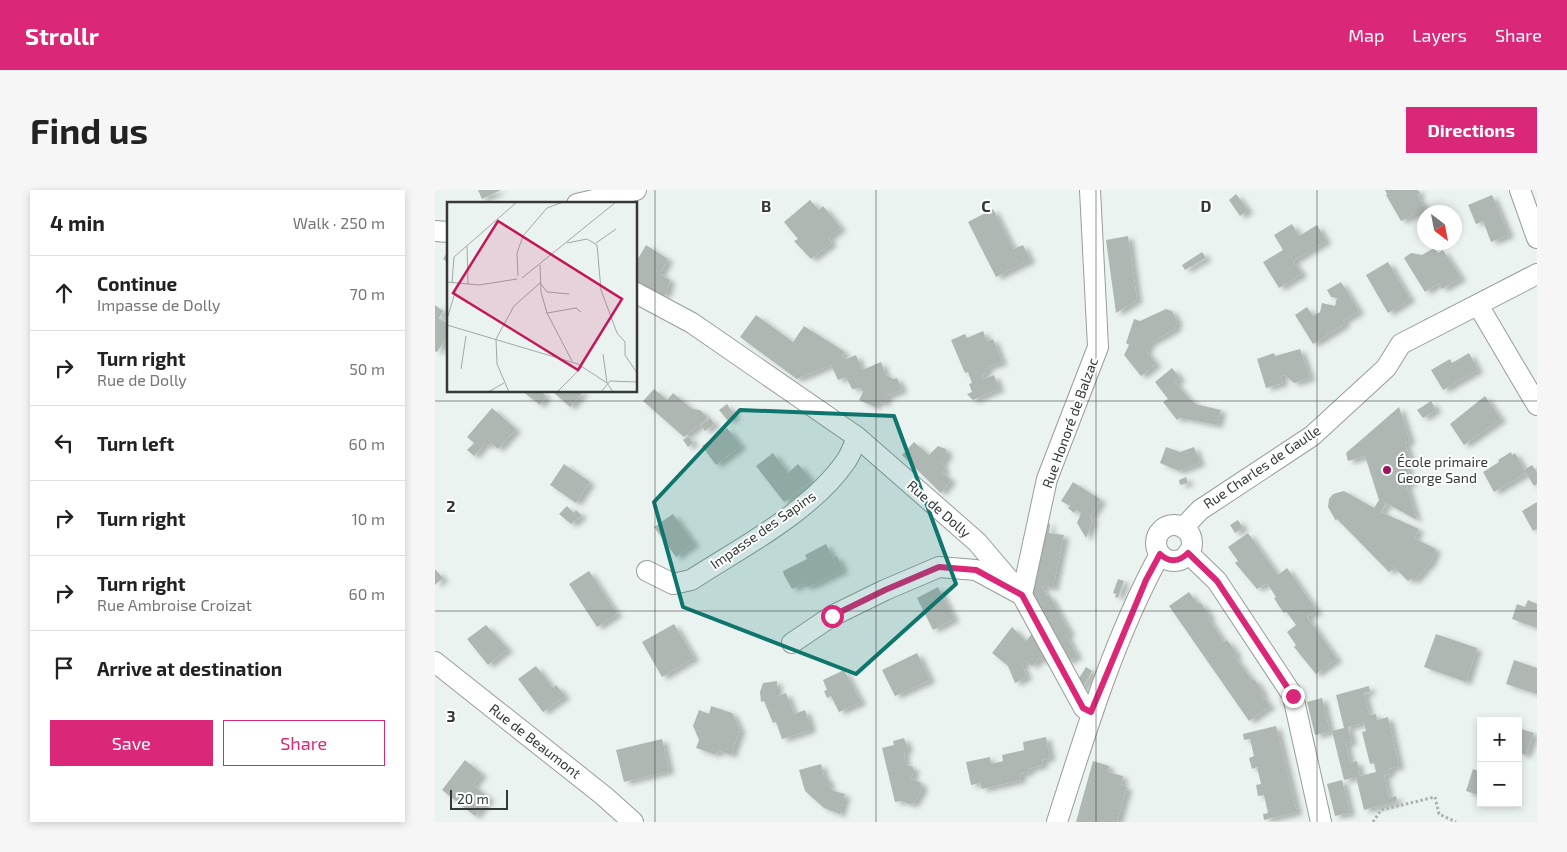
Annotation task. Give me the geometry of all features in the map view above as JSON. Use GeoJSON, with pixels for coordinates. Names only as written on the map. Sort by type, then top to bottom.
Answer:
{"type":"FeatureCollection","features":[{"type":"Feature","properties":{"kind":"street"},"geometry":{"type":"LineString","coordinates":[[585,202],[636,190]]}},
{"type":"Feature","properties":{"kind":"street","name":"Rue Honoré de Balzac"},"geometry":{"type":"LineString","coordinates":[[1022,595],[1047,479],[1098,347],[1090,190]]}},
{"type":"Feature","properties":{"kind":"street"},"geometry":{"type":"LineString","coordinates":[[1520,190],[1537,238]]}},
{"type":"Feature","properties":{"kind":"street","name":"Rue Charles de Gaulle"},"geometry":{"type":"LineString","coordinates":[[1183,528],[1200,510],[1312,436],[1386,368],[1401,344],[1537,274]]}},
{"type":"Feature","properties":{"kind":"street","name":"Rue de Dolly"},"geometry":{"type":"LineString","coordinates":[[637,294],[692,323],[857,437],[977,542],[1022,595],[1083,708],[1091,712]]}},
{"type":"Feature","properties":{"kind":"street"},"geometry":{"type":"LineString","coordinates":[[1478,305],[1537,404]]}},
{"type":"Feature","properties":{"kind":"street","name":"Impasse des Sapins"},"geometry":{"type":"LineString","coordinates":[[647,571],[673,584],[691,580],[782,521],[818,493],[847,461],[857,437]]}},
{"type":"Feature","properties":{"kind":"street"},"geometry":{"type":"LineString","coordinates":[[1173,525],[1183,528],[1191,537],[1192,542],[1188,553],[1179,560],[1169,560],[1160,554],[1156,544],[1159,533],[1167,526],[1173,525]]}},
{"type":"Feature","properties":{"kind":"street"},"geometry":{"type":"LineString","coordinates":[[1188,553],[1217,581],[1293,696],[1321,822]]}},
{"type":"Feature","properties":{"kind":"street"},"geometry":{"type":"LineString","coordinates":[[1057,822],[1091,712],[1146,580],[1160,554]]}},
{"type":"Feature","properties":{"kind":"street"},"geometry":{"type":"LineString","coordinates":[[792,643],[832,616],[885,590],[939,567],[976,570],[1022,595]]}},
{"type":"Feature","properties":{"kind":"street","name":"Rue de Beaumont"},"geometry":{"type":"LineString","coordinates":[[435,662],[605,796],[633,822]]}},
{"type":"Feature","properties":{"kind":"path"},"geometry":{"type":"LineString","coordinates":[[1373,822],[1381,810],[1435,797],[1439,814],[1456,822]]}},
{"type":"Feature","properties":{"kind":"highlighted area"},"geometry":{"type":"Polygon","coordinates":[[[740,410],[894,416],[956,584],[856,674],[683,607],[654,502],[740,410]]]}},
{"type":"Feature","properties":{"kind":"building"},"geometry":{"type":"Polygon","coordinates":[[[478,190],[501,190],[482,199],[478,190]]]}},
{"type":"Feature","properties":{"kind":"building"},"geometry":{"type":"Polygon","coordinates":[[[1385,190],[1418,190],[1420,193],[1417,195],[1423,205],[1417,205],[1417,213],[1401,221],[1385,190]]]}},
{"type":"Feature","properties":{"kind":"building"},"geometry":{"type":"Polygon","coordinates":[[[1236,194],[1248,210],[1240,216],[1229,200],[1236,194]]]}},
{"type":"Feature","properties":{"kind":"building"},"geometry":{"type":"Polygon","coordinates":[[[1492,195],[1509,235],[1491,242],[1483,221],[1476,224],[1468,205],[1492,195]]]}},
{"type":"Feature","properties":{"kind":"building"},"geometry":{"type":"Polygon","coordinates":[[[810,200],[819,210],[823,206],[841,228],[828,238],[832,243],[811,259],[794,241],[798,239],[784,222],[810,200]]]}},
{"type":"Feature","properties":{"kind":"building"},"geometry":{"type":"Polygon","coordinates":[[[993,209],[1013,249],[1023,245],[1030,260],[996,277],[968,222],[993,209]]]}},
{"type":"Feature","properties":{"kind":"building"},"geometry":{"type":"Polygon","coordinates":[[[1292,224],[1299,236],[1317,225],[1326,241],[1293,261],[1302,274],[1279,288],[1263,262],[1283,250],[1274,235],[1292,224]]]}},
{"type":"Feature","properties":{"kind":"building"},"geometry":{"type":"Polygon","coordinates":[[[1128,236],[1137,300],[1116,313],[1106,240],[1128,236]]]}},
{"type":"Feature","properties":{"kind":"building"},"geometry":{"type":"Polygon","coordinates":[[[646,245],[668,259],[660,274],[670,280],[665,296],[637,283],[637,260],[646,245]]]}},
{"type":"Feature","properties":{"kind":"building"},"geometry":{"type":"Polygon","coordinates":[[[1431,250],[1436,250],[1438,253],[1443,250],[1461,278],[1442,289],[1439,283],[1425,292],[1404,258],[1411,253],[1422,255],[1431,250]]]}},
{"type":"Feature","properties":{"kind":"building"},"geometry":{"type":"Polygon","coordinates":[[[447,252],[447,262],[443,259],[447,252]]]}},
{"type":"Feature","properties":{"kind":"building"},"geometry":{"type":"Polygon","coordinates":[[[1202,252],[1206,258],[1185,270],[1182,265],[1202,252]]]}},
{"type":"Feature","properties":{"kind":"building"},"geometry":{"type":"Polygon","coordinates":[[[1388,262],[1410,299],[1388,313],[1366,275],[1388,262]]]}},
{"type":"Feature","properties":{"kind":"building"},"geometry":{"type":"Polygon","coordinates":[[[1341,282],[1359,311],[1343,321],[1345,324],[1313,344],[1295,315],[1307,307],[1313,316],[1320,312],[1322,303],[1335,306],[1337,298],[1331,297],[1327,290],[1341,282]]]}},
{"type":"Feature","properties":{"kind":"building"},"geometry":{"type":"Polygon","coordinates":[[[435,305],[443,311],[439,318],[447,324],[447,337],[437,352],[435,351],[435,305]]]}},
{"type":"Feature","properties":{"kind":"building"},"geometry":{"type":"Polygon","coordinates":[[[1166,309],[1172,311],[1177,321],[1175,329],[1150,343],[1146,351],[1156,364],[1141,376],[1124,355],[1129,345],[1126,343],[1134,319],[1140,321],[1166,309]]]}},
{"type":"Feature","properties":{"kind":"building"},"geometry":{"type":"Polygon","coordinates":[[[756,315],[793,342],[804,326],[845,352],[842,356],[846,359],[856,355],[862,370],[881,362],[885,374],[893,379],[897,378],[902,390],[887,396],[884,404],[878,401],[875,407],[859,400],[863,392],[861,388],[852,389],[846,377],[838,380],[831,365],[797,379],[740,337],[756,315]]]}},
{"type":"Feature","properties":{"kind":"building"},"geometry":{"type":"Polygon","coordinates":[[[983,331],[987,341],[993,339],[1002,362],[988,367],[982,375],[983,379],[994,375],[999,389],[973,400],[967,394],[972,392],[969,384],[972,383],[968,372],[965,373],[951,340],[965,334],[967,338],[983,331]]]}},
{"type":"Feature","properties":{"kind":"building"},"geometry":{"type":"Polygon","coordinates":[[[1300,349],[1310,378],[1294,383],[1285,375],[1281,376],[1283,383],[1266,388],[1257,359],[1274,353],[1275,356],[1300,349]]]}},
{"type":"Feature","properties":{"kind":"building"},"geometry":{"type":"Polygon","coordinates":[[[1469,353],[1478,370],[1443,390],[1431,370],[1450,359],[1452,363],[1469,353]]]}},
{"type":"Feature","properties":{"kind":"building"},"geometry":{"type":"Polygon","coordinates":[[[1172,368],[1180,378],[1175,382],[1189,399],[1195,404],[1221,410],[1217,425],[1180,418],[1177,420],[1163,402],[1168,399],[1155,382],[1172,368]]]}},
{"type":"Feature","properties":{"kind":"building"},"geometry":{"type":"Polygon","coordinates":[[[654,389],[667,400],[673,393],[692,409],[700,410],[708,418],[684,437],[643,401],[654,389]]]}},
{"type":"Feature","properties":{"kind":"building"},"geometry":{"type":"Polygon","coordinates":[[[523,392],[541,392],[546,396],[540,405],[523,392]]]}},
{"type":"Feature","properties":{"kind":"building"},"geometry":{"type":"Polygon","coordinates":[[[553,392],[583,392],[570,407],[553,392]]]}},
{"type":"Feature","properties":{"kind":"building"},"geometry":{"type":"Polygon","coordinates":[[[1485,396],[1501,419],[1464,445],[1450,424],[1485,396]]]}},
{"type":"Feature","properties":{"kind":"building"},"geometry":{"type":"Polygon","coordinates":[[[1431,401],[1436,410],[1423,418],[1417,410],[1431,401]]]}},
{"type":"Feature","properties":{"kind":"building"},"geometry":{"type":"Polygon","coordinates":[[[727,404],[735,416],[728,421],[719,410],[727,404]]]}},
{"type":"Feature","properties":{"kind":"building"},"geometry":{"type":"Polygon","coordinates":[[[1399,407],[1410,441],[1405,443],[1410,459],[1405,461],[1412,483],[1406,484],[1417,520],[1386,503],[1381,512],[1419,529],[1414,538],[1436,549],[1431,562],[1414,581],[1411,578],[1408,581],[1394,567],[1389,572],[1337,519],[1336,521],[1328,507],[1329,499],[1333,494],[1344,491],[1374,508],[1379,500],[1365,456],[1348,461],[1346,453],[1399,407]]]}},
{"type":"Feature","properties":{"kind":"building"},"geometry":{"type":"Polygon","coordinates":[[[492,408],[516,429],[498,449],[491,443],[488,446],[485,443],[474,456],[467,450],[474,443],[467,437],[492,408]]]}},
{"type":"Feature","properties":{"kind":"building"},"geometry":{"type":"Polygon","coordinates":[[[710,418],[714,424],[705,431],[701,425],[710,418]]]}},
{"type":"Feature","properties":{"kind":"building"},"geometry":{"type":"Polygon","coordinates":[[[727,428],[741,446],[716,465],[702,446],[727,428]]]}},
{"type":"Feature","properties":{"kind":"building"},"geometry":{"type":"Polygon","coordinates":[[[689,436],[693,443],[688,447],[683,440],[689,436]]]}},
{"type":"Feature","properties":{"kind":"building"},"geometry":{"type":"Polygon","coordinates":[[[914,442],[929,455],[938,446],[946,449],[947,455],[941,464],[945,468],[942,472],[951,480],[941,493],[902,455],[914,442]]]}},
{"type":"Feature","properties":{"kind":"building"},"geometry":{"type":"Polygon","coordinates":[[[1166,447],[1180,452],[1194,447],[1200,463],[1179,471],[1160,463],[1166,447]]]}},
{"type":"Feature","properties":{"kind":"building"},"geometry":{"type":"Polygon","coordinates":[[[1511,452],[1512,455],[1515,453],[1524,470],[1532,465],[1537,472],[1537,484],[1534,486],[1526,473],[1494,492],[1483,472],[1511,452]]]}},
{"type":"Feature","properties":{"kind":"building"},"geometry":{"type":"Polygon","coordinates":[[[773,453],[788,473],[798,464],[812,481],[784,502],[756,466],[773,453]]]}},
{"type":"Feature","properties":{"kind":"building"},"geometry":{"type":"Polygon","coordinates":[[[564,464],[590,482],[576,503],[550,485],[564,464]]]}},
{"type":"Feature","properties":{"kind":"building"},"geometry":{"type":"Polygon","coordinates":[[[1186,477],[1188,483],[1180,485],[1179,480],[1186,477]]]}},
{"type":"Feature","properties":{"kind":"building"},"geometry":{"type":"Polygon","coordinates":[[[1073,482],[1101,500],[1090,518],[1093,520],[1086,538],[1077,523],[1081,513],[1076,510],[1074,513],[1068,508],[1070,506],[1061,501],[1073,482]]]}},
{"type":"Feature","properties":{"kind":"building"},"geometry":{"type":"Polygon","coordinates":[[[1537,502],[1537,529],[1533,531],[1522,511],[1537,502]]]}},
{"type":"Feature","properties":{"kind":"building"},"geometry":{"type":"Polygon","coordinates":[[[567,506],[574,513],[576,510],[582,516],[571,524],[559,514],[567,506]]]}},
{"type":"Feature","properties":{"kind":"building"},"geometry":{"type":"Polygon","coordinates":[[[673,514],[694,543],[676,557],[654,527],[673,514]]]}},
{"type":"Feature","properties":{"kind":"building"},"geometry":{"type":"Polygon","coordinates":[[[1238,520],[1243,528],[1235,533],[1230,525],[1238,520]]]}},
{"type":"Feature","properties":{"kind":"building"},"geometry":{"type":"Polygon","coordinates":[[[1048,521],[1050,525],[1049,533],[1064,535],[1053,588],[1041,586],[1047,596],[1049,595],[1070,633],[1066,635],[1077,656],[1066,662],[1032,600],[1032,585],[1048,521]]]}},
{"type":"Feature","properties":{"kind":"building"},"geometry":{"type":"Polygon","coordinates":[[[1248,533],[1278,575],[1287,568],[1317,611],[1307,617],[1337,659],[1316,674],[1294,647],[1296,645],[1287,632],[1296,625],[1286,611],[1284,613],[1279,606],[1274,598],[1276,597],[1267,583],[1257,589],[1235,563],[1238,561],[1228,547],[1248,533]]]}},
{"type":"Feature","properties":{"kind":"building"},"geometry":{"type":"Polygon","coordinates":[[[826,544],[833,558],[837,556],[843,570],[815,584],[805,587],[803,583],[792,589],[783,571],[807,559],[805,555],[826,544]]]}},
{"type":"Feature","properties":{"kind":"building"},"geometry":{"type":"Polygon","coordinates":[[[435,569],[443,578],[435,585],[435,569]]]}},
{"type":"Feature","properties":{"kind":"building"},"geometry":{"type":"Polygon","coordinates":[[[589,571],[617,614],[597,627],[569,584],[589,571]]]}},
{"type":"Feature","properties":{"kind":"building"},"geometry":{"type":"Polygon","coordinates":[[[1118,579],[1124,581],[1118,598],[1113,593],[1118,579]]]}},
{"type":"Feature","properties":{"kind":"building"},"geometry":{"type":"Polygon","coordinates":[[[938,587],[954,619],[933,630],[917,598],[938,587]]]}},
{"type":"Feature","properties":{"kind":"building"},"geometry":{"type":"Polygon","coordinates":[[[1189,592],[1198,604],[1200,602],[1210,616],[1208,618],[1224,642],[1227,640],[1237,654],[1234,656],[1252,680],[1254,679],[1263,692],[1261,694],[1270,706],[1249,721],[1169,606],[1189,592]]]}},
{"type":"Feature","properties":{"kind":"building"},"geometry":{"type":"Polygon","coordinates":[[[1528,600],[1537,604],[1537,628],[1512,619],[1517,604],[1525,607],[1528,600]]]}},
{"type":"Feature","properties":{"kind":"building"},"geometry":{"type":"Polygon","coordinates":[[[674,624],[694,658],[662,677],[642,642],[674,624]]]}},
{"type":"Feature","properties":{"kind":"building"},"geometry":{"type":"Polygon","coordinates":[[[486,625],[508,649],[488,665],[467,639],[486,625]]]}},
{"type":"Feature","properties":{"kind":"building"},"geometry":{"type":"Polygon","coordinates":[[[1012,627],[1026,641],[1036,629],[1050,655],[1044,661],[1040,658],[1032,666],[1026,661],[1022,665],[1027,677],[1015,683],[1008,666],[992,653],[1012,627]]]}},
{"type":"Feature","properties":{"kind":"building"},"geometry":{"type":"Polygon","coordinates":[[[1436,634],[1477,648],[1466,682],[1424,667],[1436,634]]]}},
{"type":"Feature","properties":{"kind":"building"},"geometry":{"type":"Polygon","coordinates":[[[917,653],[930,680],[895,696],[882,670],[917,653]]]}},
{"type":"Feature","properties":{"kind":"building"},"geometry":{"type":"Polygon","coordinates":[[[1514,660],[1537,668],[1537,694],[1506,684],[1514,660]]]}},
{"type":"Feature","properties":{"kind":"building"},"geometry":{"type":"Polygon","coordinates":[[[536,666],[553,688],[556,685],[565,696],[543,712],[518,679],[536,666]]]}},
{"type":"Feature","properties":{"kind":"building"},"geometry":{"type":"Polygon","coordinates":[[[1086,667],[1092,671],[1081,691],[1076,683],[1086,667]]]}},
{"type":"Feature","properties":{"kind":"building"},"geometry":{"type":"Polygon","coordinates":[[[844,670],[861,702],[839,712],[831,696],[827,698],[824,691],[827,690],[823,680],[844,670]]]}},
{"type":"Feature","properties":{"kind":"building"},"geometry":{"type":"Polygon","coordinates":[[[777,681],[777,696],[786,693],[794,714],[805,710],[810,730],[782,739],[776,722],[773,723],[764,701],[761,702],[760,692],[763,683],[777,681]]]}},
{"type":"Feature","properties":{"kind":"building"},"geometry":{"type":"Polygon","coordinates":[[[1369,686],[1370,692],[1364,693],[1369,715],[1376,714],[1377,720],[1388,717],[1399,766],[1389,769],[1390,774],[1384,775],[1389,798],[1396,796],[1397,801],[1364,810],[1356,777],[1344,780],[1332,731],[1344,728],[1336,695],[1369,686]],[[1364,723],[1348,727],[1352,742],[1346,743],[1350,763],[1357,761],[1360,776],[1376,772],[1374,763],[1370,764],[1362,732],[1366,731],[1364,723]]]}},
{"type":"Feature","properties":{"kind":"building"},"geometry":{"type":"Polygon","coordinates":[[[1322,698],[1330,732],[1315,735],[1307,702],[1322,698]]]}},
{"type":"Feature","properties":{"kind":"building"},"geometry":{"type":"Polygon","coordinates":[[[711,706],[732,713],[740,730],[731,755],[720,751],[714,754],[696,748],[699,740],[693,726],[699,710],[709,714],[711,706]]]}},
{"type":"Feature","properties":{"kind":"building"},"geometry":{"type":"Polygon","coordinates":[[[1276,726],[1297,812],[1264,820],[1263,814],[1268,813],[1264,795],[1258,796],[1256,785],[1261,784],[1257,767],[1252,769],[1249,758],[1254,756],[1250,739],[1244,740],[1243,734],[1276,726]]]}},
{"type":"Feature","properties":{"kind":"building"},"geometry":{"type":"Polygon","coordinates":[[[1522,729],[1534,733],[1526,755],[1522,754],[1522,729]]]}},
{"type":"Feature","properties":{"kind":"building"},"geometry":{"type":"Polygon","coordinates":[[[1046,737],[1050,758],[1042,760],[1043,765],[1028,769],[1029,772],[1020,774],[1021,780],[982,789],[980,783],[971,785],[966,762],[990,757],[991,764],[1003,761],[1002,755],[1024,750],[1023,742],[1046,737]]]}},
{"type":"Feature","properties":{"kind":"building"},"geometry":{"type":"Polygon","coordinates":[[[904,738],[908,749],[904,751],[905,764],[913,767],[914,772],[911,778],[921,783],[922,789],[914,803],[909,804],[902,801],[895,802],[882,748],[894,745],[893,741],[904,738]]]}},
{"type":"Feature","properties":{"kind":"building"},"geometry":{"type":"Polygon","coordinates":[[[662,739],[669,771],[624,782],[616,750],[662,739]]]}},
{"type":"Feature","properties":{"kind":"building"},"geometry":{"type":"Polygon","coordinates":[[[465,760],[482,774],[473,785],[489,798],[475,816],[442,790],[465,760]]]}},
{"type":"Feature","properties":{"kind":"building"},"geometry":{"type":"Polygon","coordinates":[[[1093,761],[1109,766],[1108,772],[1123,776],[1121,785],[1127,787],[1117,822],[1076,822],[1093,761]]]}},
{"type":"Feature","properties":{"kind":"building"},"geometry":{"type":"Polygon","coordinates":[[[821,764],[824,776],[830,782],[827,785],[834,791],[845,794],[840,814],[824,808],[805,791],[799,770],[821,764]]]}},
{"type":"Feature","properties":{"kind":"building"},"geometry":{"type":"Polygon","coordinates":[[[1473,769],[1477,770],[1477,795],[1466,791],[1473,769]]]}},
{"type":"Feature","properties":{"kind":"building"},"geometry":{"type":"Polygon","coordinates":[[[1342,780],[1350,813],[1335,816],[1327,784],[1342,780]]]}},
{"type":"Feature","properties":{"kind":"place","name":"École primaire George Sand"},"geometry":{"type":"Point","coordinates":[1387,470]}},
{"type":"Feature","properties":{"kind":"route"},"geometry":{"type":"LineString","coordinates":[[832,616],[885,590],[939,567],[976,570],[1022,595],[1083,708],[1091,712],[1146,580],[1160,554],[1169,560],[1179,560],[1188,553],[1217,581],[1293,696]]}}]}
